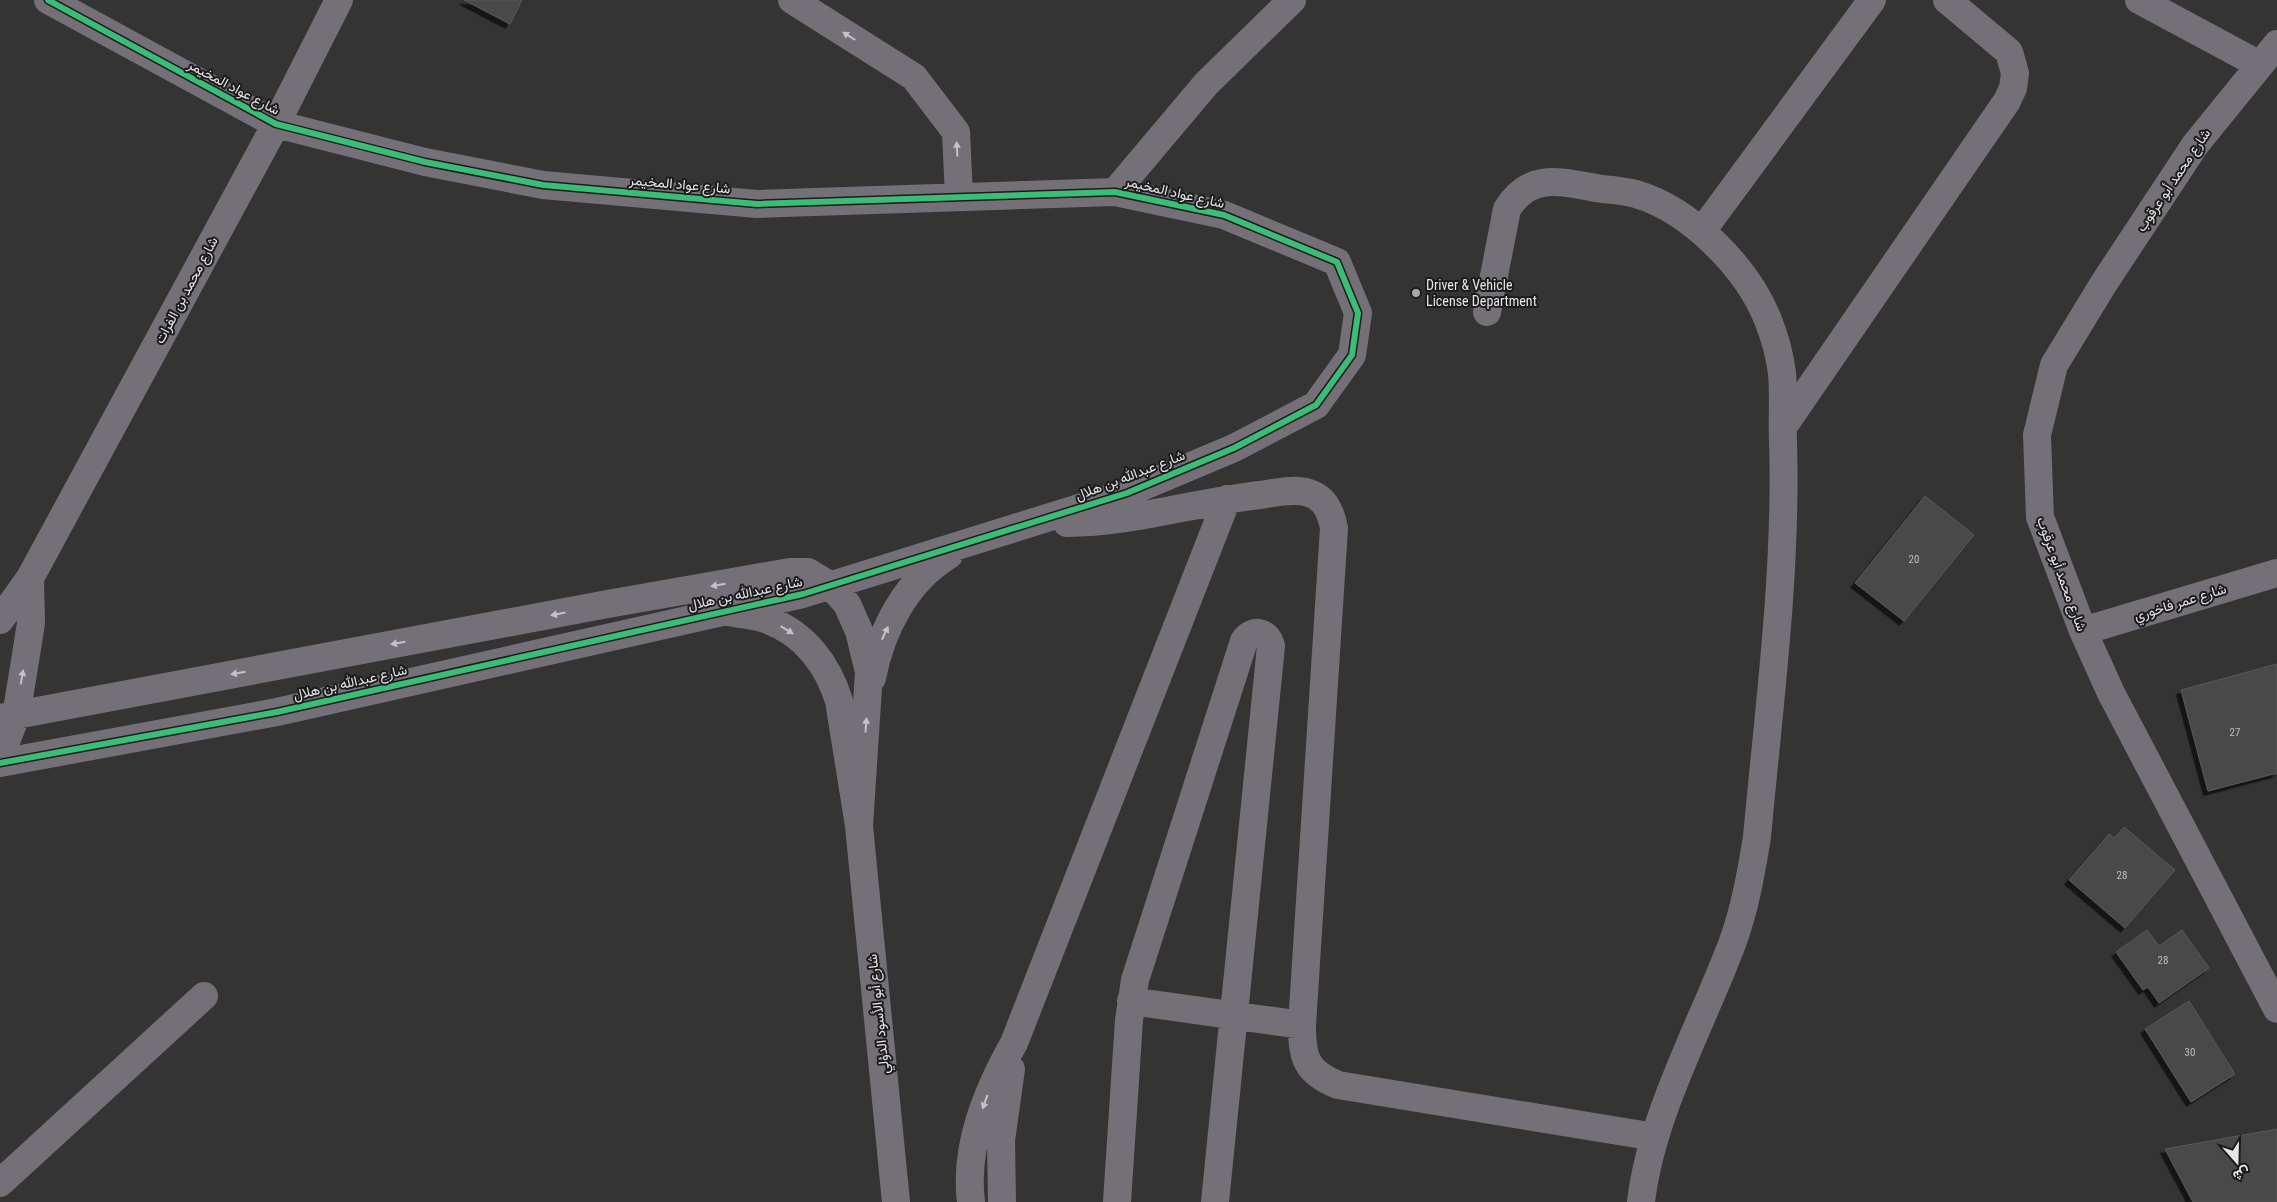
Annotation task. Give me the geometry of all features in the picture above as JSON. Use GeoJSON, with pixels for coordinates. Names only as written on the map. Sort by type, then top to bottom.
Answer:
{"type":"FeatureCollection","features":[{"type":"Feature","properties":{"kind":"street","name":"شارع عواد المخيمر"},"geometry":{"type":"LineString","coordinates":[[48,0],[276,124],[425,162],[543,185],[757,204],[1115,192],[1224,215],[1336,262]]}},
{"type":"Feature","properties":{"kind":"street"},"geometry":{"type":"LineString","coordinates":[[792,0],[914,77],[956,132],[959,197]]}},
{"type":"Feature","properties":{"kind":"street"},"geometry":{"type":"LineString","coordinates":[[1115,192],[1206,84],[1292,0]]}},
{"type":"Feature","properties":{"kind":"street"},"geometry":{"type":"LineString","coordinates":[[1702,231],[1872,0]]}},
{"type":"Feature","properties":{"kind":"street"},"geometry":{"type":"LineString","coordinates":[[1782,427],[2007,101],[2013,88],[2015,73],[2009,52],[1947,0]]}},
{"type":"Feature","properties":{"kind":"street"},"geometry":{"type":"LineString","coordinates":[[2138,0],[2268,54]]}},
{"type":"Feature","properties":{"kind":"street","name":"شارع محمد بن الفرات"},"geometry":{"type":"LineString","coordinates":[[0,620],[30,578],[276,124],[333,3]]}},
{"type":"Feature","properties":{"kind":"street","name":"شارع محمد أبو عرقوب"},"geometry":{"type":"LineString","coordinates":[[2268,54],[2195,145],[2104,283],[2054,365],[2037,435],[2040,517],[2082,632],[2111,693],[2277,1009]]}},
{"type":"Feature","properties":{"kind":"street"},"geometry":{"type":"LineString","coordinates":[[1487,312],[1507,209],[1515,196],[1526,187],[1539,182],[1553,182],[1635,193],[1659,203],[1702,231],[1740,271],[1768,319],[1782,372],[1785,501],[1782,573],[1757,837],[1751,872],[1732,942],[1655,1137],[1641,1202]]}},
{"type":"Feature","properties":{"kind":"street","name":"شارع عبدالله بن هلال"},"geometry":{"type":"LineString","coordinates":[[0,764],[277,712],[831,586],[1127,493],[1234,448],[1316,405],[1352,355],[1358,313],[1336,262]]}},
{"type":"Feature","properties":{"kind":"street"},"geometry":{"type":"LineString","coordinates":[[1036,522],[1071,523],[1107,520],[1227,498],[1294,491],[1309,493],[1322,500],[1331,513],[1334,528],[1302,1025],[1302,1049],[1308,1065],[1321,1078],[1338,1085],[1655,1137]]}},
{"type":"Feature","properties":{"kind":"street"},"geometry":{"type":"LineString","coordinates":[[971,1202],[972,1157],[980,1117],[994,1078],[1014,1043],[1227,498]]}},
{"type":"Feature","properties":{"kind":"street"},"geometry":{"type":"LineString","coordinates":[[868,697],[880,643],[891,619],[906,596],[924,576],[944,558],[967,544]]}},
{"type":"Feature","properties":{"kind":"street","name":"شارع عبدالله بن هلال"},"geometry":{"type":"LineString","coordinates":[[8,717],[602,605],[790,572],[808,572],[831,586]]}},
{"type":"Feature","properties":{"kind":"street","name":"شارع عمر فاخوري"},"geometry":{"type":"LineString","coordinates":[[2082,632],[2277,573]]}},
{"type":"Feature","properties":{"kind":"street","name":"شارع محمد بن الفرات"},"geometry":{"type":"LineString","coordinates":[[0,757],[31,623],[30,578]]}},
{"type":"Feature","properties":{"kind":"street"},"geometry":{"type":"LineString","coordinates":[[831,586],[847,604],[859,631],[868,672],[859,826]]}},
{"type":"Feature","properties":{"kind":"street"},"geometry":{"type":"LineString","coordinates":[[724,610],[767,620],[784,627],[800,638],[825,666],[839,702],[859,826]]}},
{"type":"Feature","properties":{"kind":"street"},"geometry":{"type":"LineString","coordinates":[[1117,1202],[1131,1001],[1140,960],[1244,641],[1248,635],[1255,632],[1269,638],[1271,646],[1215,1202]]}},
{"type":"Feature","properties":{"kind":"street","name":"شارع أبو الأسود الدؤلي"},"geometry":{"type":"LineString","coordinates":[[859,826],[896,1202]]}},
{"type":"Feature","properties":{"kind":"street"},"geometry":{"type":"LineString","coordinates":[[0,1183],[204,996]]}},
{"type":"Feature","properties":{"kind":"street"},"geometry":{"type":"LineString","coordinates":[[1131,1001],[1302,1025]]}},
{"type":"Feature","properties":{"kind":"street"},"geometry":{"type":"LineString","coordinates":[[1002,1202],[1001,1140],[1014,1043]]}},
{"type":"Feature","properties":{"kind":"building"},"geometry":{"type":"Polygon","coordinates":[[[464,0],[522,0],[510,24],[464,0]]]}},
{"type":"Feature","properties":{"kind":"building"},"geometry":{"type":"Polygon","coordinates":[[[1925,496],[1974,535],[1904,621],[1855,583],[1925,496]]]}},
{"type":"Feature","properties":{"kind":"building"},"geometry":{"type":"Polygon","coordinates":[[[2277,664],[2277,773],[2208,791],[2181,690],[2277,664]]]}},
{"type":"Feature","properties":{"kind":"building"},"geometry":{"type":"Polygon","coordinates":[[[2124,827],[2175,870],[2125,928],[2069,880],[2109,834],[2114,838],[2124,827]]]}},
{"type":"Feature","properties":{"kind":"building"},"geometry":{"type":"Polygon","coordinates":[[[2147,930],[2159,946],[2182,930],[2209,968],[2159,1003],[2148,987],[2143,990],[2116,952],[2147,930]]]}},
{"type":"Feature","properties":{"kind":"building"},"geometry":{"type":"Polygon","coordinates":[[[2189,1001],[2235,1074],[2191,1102],[2145,1029],[2189,1001]]]}},
{"type":"Feature","properties":{"kind":"building"},"geometry":{"type":"Polygon","coordinates":[[[2277,1129],[2277,1202],[2193,1202],[2165,1149],[2277,1129]]]}},
{"type":"Feature","properties":{"kind":"cycle path"},"geometry":{"type":"LineString","coordinates":[[0,763],[277,712],[803,594],[1127,493],[1234,448],[1316,405],[1352,355],[1358,313],[1337,262],[1224,215],[1115,192],[757,204],[543,185],[425,162],[276,124],[48,0]]}},
{"type":"Feature","properties":{"kind":"place","name":"Driver & Vehicle License Department"},"geometry":{"type":"Point","coordinates":[1416,293]}}]}
